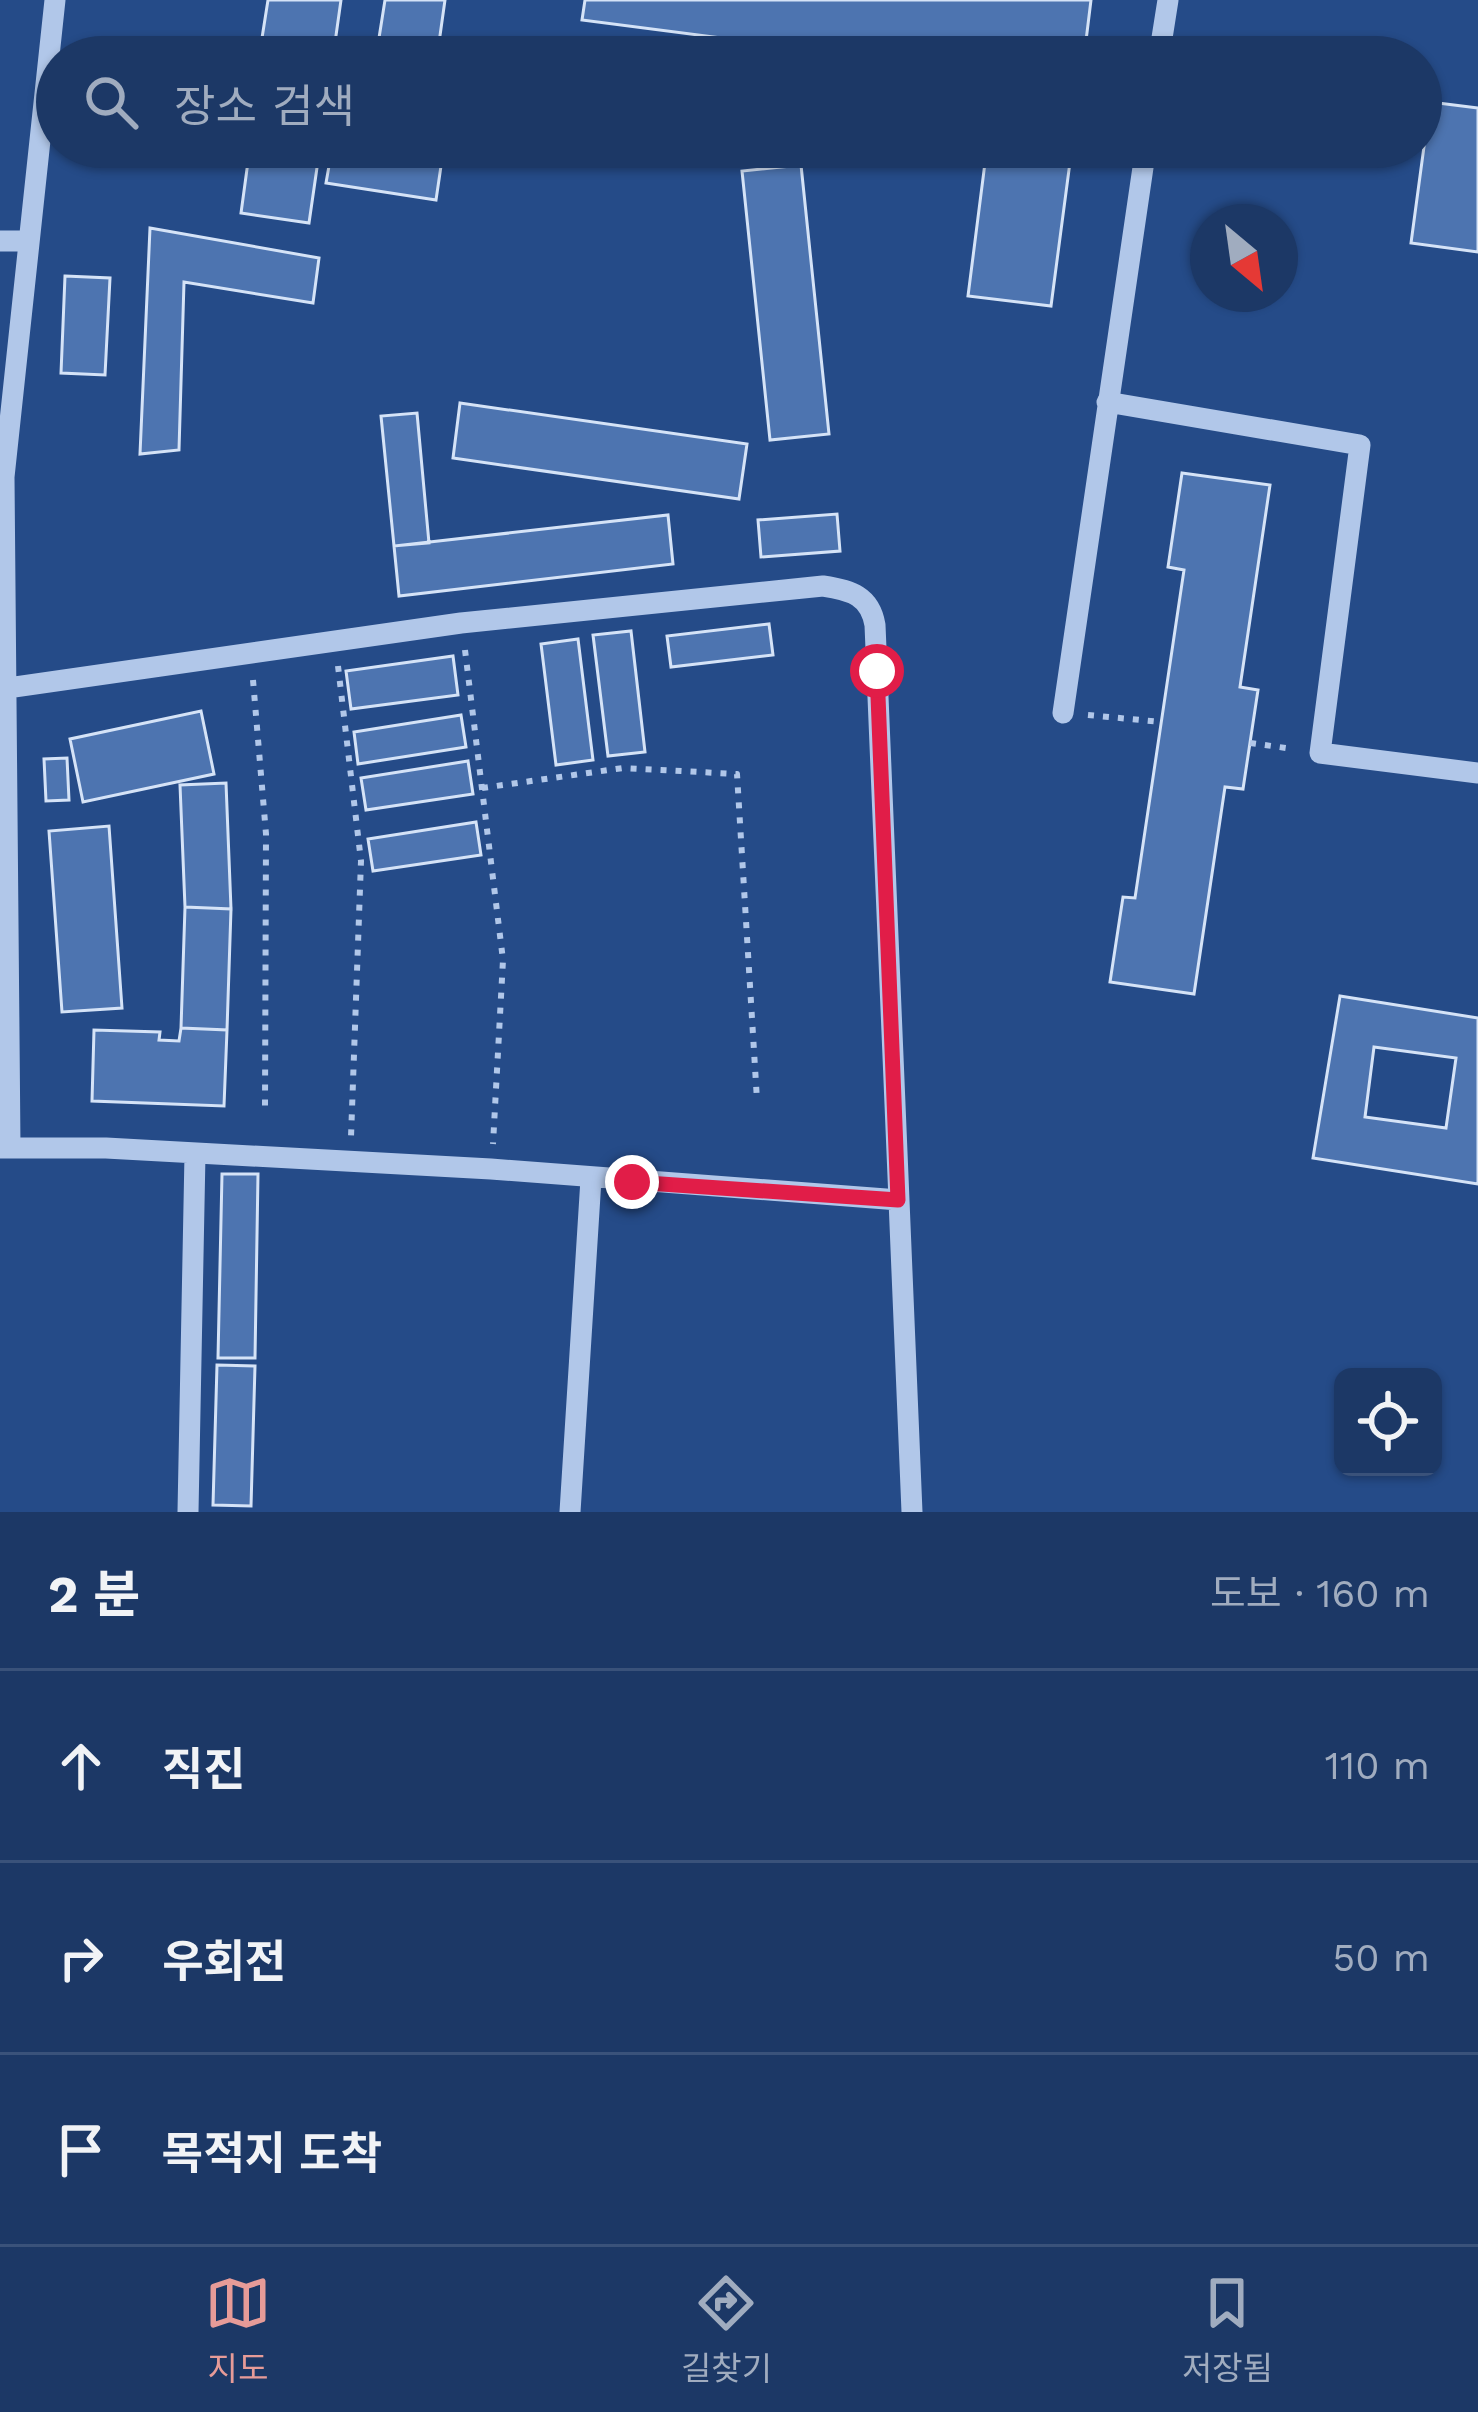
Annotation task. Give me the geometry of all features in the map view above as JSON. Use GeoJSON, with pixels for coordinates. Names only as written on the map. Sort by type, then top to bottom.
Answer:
{"type":"FeatureCollection","features":[{"type":"Feature","properties":{"kind":"street"},"geometry":{"type":"LineString","coordinates":[[51,36],[55,0]]}},
{"type":"Feature","properties":{"kind":"street"},"geometry":{"type":"LineString","coordinates":[[1162,36],[1168,0]]}},
{"type":"Feature","properties":{"kind":"street"},"geometry":{"type":"LineString","coordinates":[[36,164],[2,477],[5,1148],[491,1169],[898,1200]]}},
{"type":"Feature","properties":{"kind":"street"},"geometry":{"type":"LineString","coordinates":[[1063,713],[1142,168]]}},
{"type":"Feature","properties":{"kind":"street"},"geometry":{"type":"LineString","coordinates":[[0,241],[27,242]]}},
{"type":"Feature","properties":{"kind":"street"},"geometry":{"type":"LineString","coordinates":[[1107,401],[1360,445],[1320,753],[1478,773]]}},
{"type":"Feature","properties":{"kind":"street"},"geometry":{"type":"LineString","coordinates":[[3,689],[461,623],[823,586],[860,596],[872,607],[912,1512]]}},
{"type":"Feature","properties":{"kind":"street"},"geometry":{"type":"LineString","coordinates":[[188,1512],[195,1154]]}},
{"type":"Feature","properties":{"kind":"street"},"geometry":{"type":"LineString","coordinates":[[570,1512],[591,1179]]}},
{"type":"Feature","properties":{"kind":"path"},"geometry":{"type":"LineString","coordinates":[[461,623],[503,960],[491,1169]]}},
{"type":"Feature","properties":{"kind":"path"},"geometry":{"type":"LineString","coordinates":[[335,640],[362,861],[349,1165]]}},
{"type":"Feature","properties":{"kind":"path"},"geometry":{"type":"LineString","coordinates":[[251,653],[266,834],[265,1108]]}},
{"type":"Feature","properties":{"kind":"path"},"geometry":{"type":"LineString","coordinates":[[1063,713],[1162,722]]}},
{"type":"Feature","properties":{"kind":"path"},"geometry":{"type":"LineString","coordinates":[[1250,743],[1320,753]]}},
{"type":"Feature","properties":{"kind":"path"},"geometry":{"type":"LineString","coordinates":[[482,788],[623,768],[737,774],[758,1100]]}},
{"type":"Feature","properties":{"kind":"building"},"geometry":{"type":"Polygon","coordinates":[[[268,0],[341,0],[336,36],[262,36],[268,0]]]}},
{"type":"Feature","properties":{"kind":"building"},"geometry":{"type":"Polygon","coordinates":[[[385,0],[445,0],[440,36],[379,36],[385,0]]]}},
{"type":"Feature","properties":{"kind":"building"},"geometry":{"type":"Polygon","coordinates":[[[585,0],[1091,0],[1087,36],[706,36],[582,20],[585,0]]]}},
{"type":"Feature","properties":{"kind":"building"},"geometry":{"type":"Polygon","coordinates":[[[1442,104],[1478,108],[1478,252],[1411,243],[1421,168],[1442,168],[1442,104]]]}},
{"type":"Feature","properties":{"kind":"building"},"geometry":{"type":"Polygon","coordinates":[[[247,168],[317,168],[309,223],[241,213],[247,168]]]}},
{"type":"Feature","properties":{"kind":"building"},"geometry":{"type":"Polygon","coordinates":[[[329,168],[441,168],[436,200],[326,183],[329,168]]]}},
{"type":"Feature","properties":{"kind":"building"},"geometry":{"type":"Polygon","coordinates":[[[801,168],[829,434],[770,440],[742,171],[801,168]]]}},
{"type":"Feature","properties":{"kind":"building"},"geometry":{"type":"Polygon","coordinates":[[[984,168],[1069,168],[1051,306],[968,296],[984,168]]]}},
{"type":"Feature","properties":{"kind":"building"},"geometry":{"type":"Polygon","coordinates":[[[150,228],[319,258],[313,303],[184,282],[179,450],[140,454],[150,228]]]}},
{"type":"Feature","properties":{"kind":"building"},"geometry":{"type":"Polygon","coordinates":[[[65,276],[110,278],[105,375],[61,373],[65,276]]]}},
{"type":"Feature","properties":{"kind":"building"},"geometry":{"type":"Polygon","coordinates":[[[460,403],[747,444],[739,499],[453,458],[460,403]]]}},
{"type":"Feature","properties":{"kind":"building"},"geometry":{"type":"Polygon","coordinates":[[[417,413],[429,543],[394,546],[381,416],[417,413]]]}},
{"type":"Feature","properties":{"kind":"building"},"geometry":{"type":"Polygon","coordinates":[[[1182,473],[1270,485],[1240,687],[1258,690],[1243,789],[1225,787],[1194,994],[1110,982],[1123,897],[1135,898],[1184,570],[1168,567],[1182,473]]]}},
{"type":"Feature","properties":{"kind":"building"},"geometry":{"type":"Polygon","coordinates":[[[837,514],[840,551],[761,557],[758,520],[837,514]]]}},
{"type":"Feature","properties":{"kind":"building"},"geometry":{"type":"Polygon","coordinates":[[[668,515],[673,564],[399,596],[394,546],[668,515]]]}},
{"type":"Feature","properties":{"kind":"building"},"geometry":{"type":"Polygon","coordinates":[[[769,624],[773,655],[671,667],[667,636],[769,624]]]}},
{"type":"Feature","properties":{"kind":"building"},"geometry":{"type":"Polygon","coordinates":[[[631,631],[645,752],[608,756],[593,635],[631,631]]]}},
{"type":"Feature","properties":{"kind":"building"},"geometry":{"type":"Polygon","coordinates":[[[578,639],[593,760],[556,765],[541,644],[578,639]]]}},
{"type":"Feature","properties":{"kind":"building"},"geometry":{"type":"Polygon","coordinates":[[[453,656],[458,695],[351,709],[346,671],[453,656]]]}},
{"type":"Feature","properties":{"kind":"building"},"geometry":{"type":"Polygon","coordinates":[[[201,711],[214,774],[83,802],[70,739],[201,711]]]}},
{"type":"Feature","properties":{"kind":"building"},"geometry":{"type":"Polygon","coordinates":[[[461,715],[466,747],[358,764],[354,732],[461,715]]]}},
{"type":"Feature","properties":{"kind":"building"},"geometry":{"type":"Polygon","coordinates":[[[67,758],[69,800],[46,801],[44,759],[67,758]]]}},
{"type":"Feature","properties":{"kind":"building"},"geometry":{"type":"Polygon","coordinates":[[[468,761],[473,794],[366,810],[361,778],[468,761]]]}},
{"type":"Feature","properties":{"kind":"building"},"geometry":{"type":"Polygon","coordinates":[[[226,783],[231,909],[185,907],[180,785],[226,783]]]}},
{"type":"Feature","properties":{"kind":"building"},"geometry":{"type":"Polygon","coordinates":[[[476,822],[481,855],[373,871],[368,839],[476,822]]]}},
{"type":"Feature","properties":{"kind":"building"},"geometry":{"type":"Polygon","coordinates":[[[109,826],[122,1008],[62,1012],[49,831],[109,826]]]}},
{"type":"Feature","properties":{"kind":"building"},"geometry":{"type":"Polygon","coordinates":[[[185,907],[231,909],[227,1030],[181,1028],[185,907]]]}},
{"type":"Feature","properties":{"kind":"building"},"geometry":{"type":"Polygon","coordinates":[[[1340,996],[1478,1018],[1478,1184],[1313,1158],[1340,996]],[[1374,1047],[1365,1117],[1446,1128],[1456,1058],[1374,1047]]]}},
{"type":"Feature","properties":{"kind":"building"},"geometry":{"type":"Polygon","coordinates":[[[181,1028],[227,1030],[224,1106],[92,1101],[94,1030],[160,1032],[159,1040],[179,1041],[181,1028]]]}},
{"type":"Feature","properties":{"kind":"building"},"geometry":{"type":"Polygon","coordinates":[[[222,1174],[258,1174],[255,1358],[218,1358],[222,1174]]]}},
{"type":"Feature","properties":{"kind":"building"},"geometry":{"type":"Polygon","coordinates":[[[217,1365],[255,1366],[251,1506],[213,1505],[217,1365]]]}},
{"type":"Feature","properties":{"kind":"route"},"geometry":{"type":"LineString","coordinates":[[632,1182],[898,1200],[877,671]]}}]}
